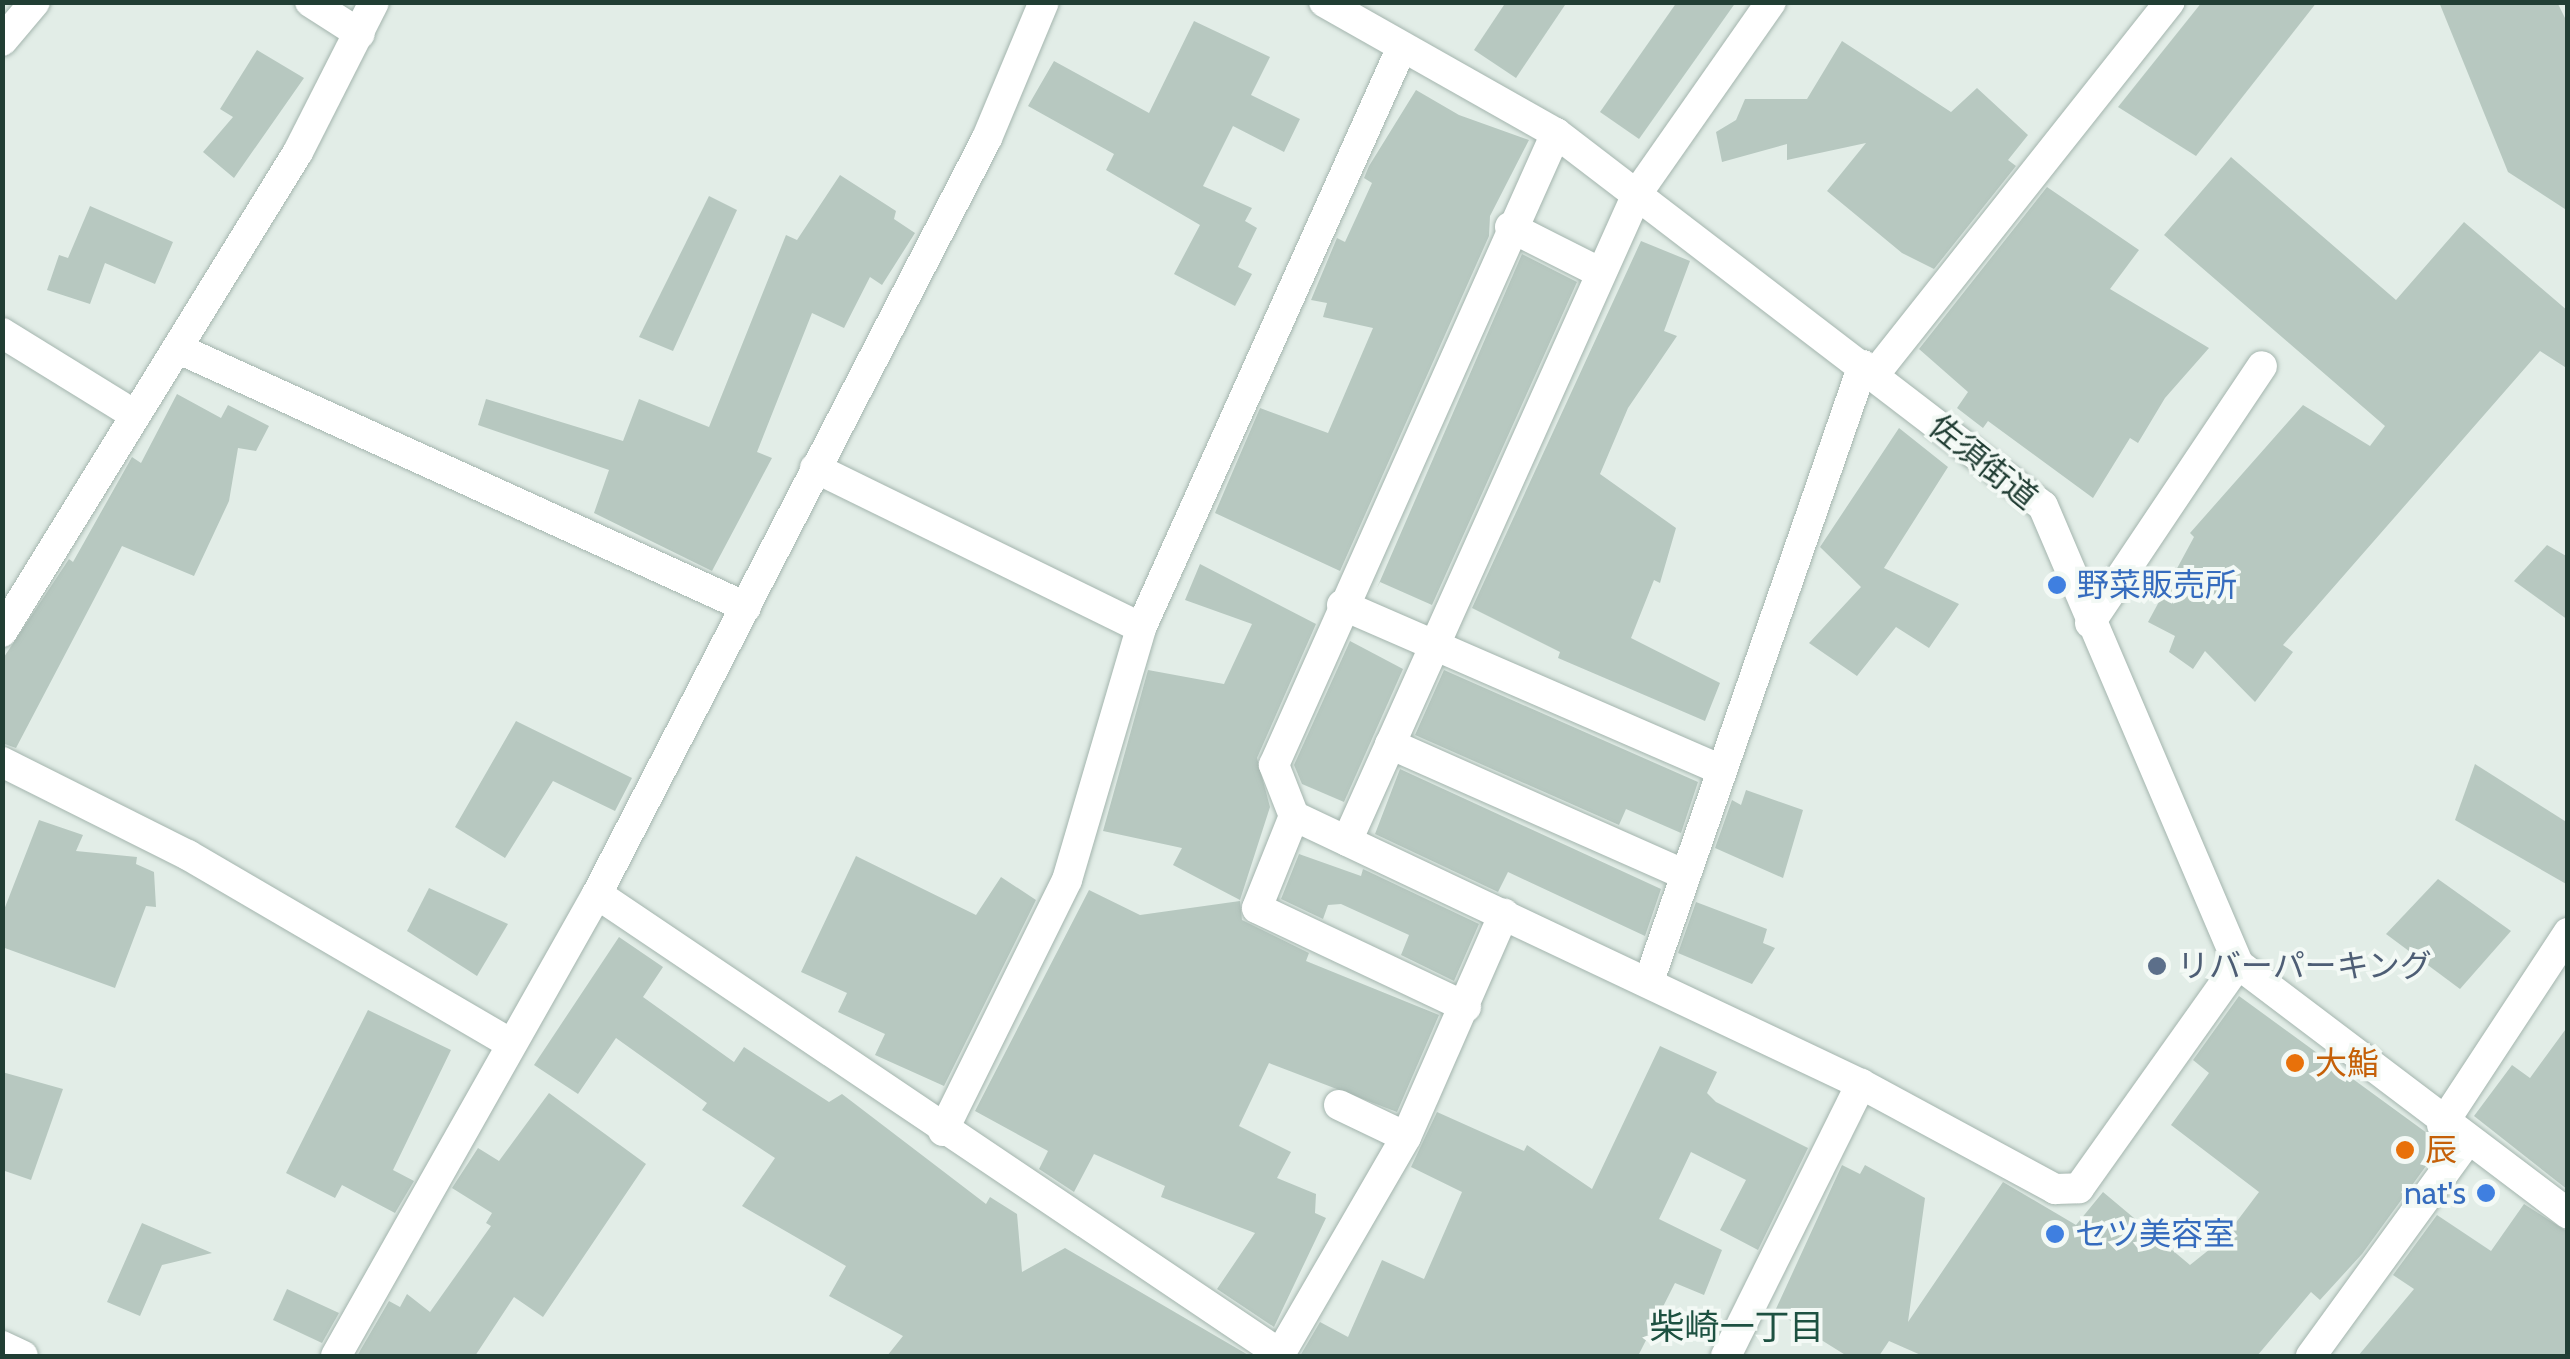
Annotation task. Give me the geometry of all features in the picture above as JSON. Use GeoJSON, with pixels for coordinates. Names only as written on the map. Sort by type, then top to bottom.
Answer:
{"type":"FeatureCollection","features":[{"type":"Feature","properties":{"kind":"street"},"geometry":{"type":"LineString","coordinates":[[2,41],[35,2]]}},
{"type":"Feature","properties":{"kind":"street"},"geometry":{"type":"LineString","coordinates":[[310,2],[360,34]]}},
{"type":"Feature","properties":{"kind":"street"},"geometry":{"type":"LineString","coordinates":[[2,632],[298,152],[374,2]]}},
{"type":"Feature","properties":{"kind":"street"},"geometry":{"type":"LineString","coordinates":[[336,1356],[598,894],[987,138],[1044,2]]}},
{"type":"Feature","properties":{"kind":"street","name":"佐須街道"},"geometry":{"type":"LineString","coordinates":[[1324,2],[1556,133],[1638,192],[2043,506],[2238,964],[2455,1133],[2568,1214]]}},
{"type":"Feature","properties":{"kind":"street"},"geometry":{"type":"LineString","coordinates":[[1347,841],[1638,192],[1771,2]]}},
{"type":"Feature","properties":{"kind":"street"},"geometry":{"type":"LineString","coordinates":[[1649,981],[1720,770],[1868,370],[2170,2]]}},
{"type":"Feature","properties":{"kind":"street"},"geometry":{"type":"LineString","coordinates":[[943,1131],[1067,880],[1141,628],[1402,47]]}},
{"type":"Feature","properties":{"kind":"street"},"geometry":{"type":"LineString","coordinates":[[1466,1006],[1257,908],[1294,816],[1274,765],[1510,227],[1556,133]]}},
{"type":"Feature","properties":{"kind":"street"},"geometry":{"type":"LineString","coordinates":[[1510,227],[1602,273]]}},
{"type":"Feature","properties":{"kind":"street"},"geometry":{"type":"LineString","coordinates":[[2,333],[135,415]]}},
{"type":"Feature","properties":{"kind":"street"},"geometry":{"type":"LineString","coordinates":[[179,349],[746,606]]}},
{"type":"Feature","properties":{"kind":"street"},"geometry":{"type":"LineString","coordinates":[[2090,623],[2262,366]]}},
{"type":"Feature","properties":{"kind":"street"},"geometry":{"type":"LineString","coordinates":[[815,468],[1141,628]]}},
{"type":"Feature","properties":{"kind":"street"},"geometry":{"type":"LineString","coordinates":[[1342,605],[1720,770]]}},
{"type":"Feature","properties":{"kind":"street"},"geometry":{"type":"LineString","coordinates":[[1390,744],[1685,875]]}},
{"type":"Feature","properties":{"kind":"street"},"geometry":{"type":"LineString","coordinates":[[2,762],[188,856],[510,1044]]}},
{"type":"Feature","properties":{"kind":"street"},"geometry":{"type":"LineString","coordinates":[[1294,816],[1861,1084],[2055,1188],[2079,1188],[2238,964]]}},
{"type":"Feature","properties":{"kind":"street"},"geometry":{"type":"LineString","coordinates":[[598,894],[943,1131],[1280,1355],[1406,1137],[1504,914]]}},
{"type":"Feature","properties":{"kind":"street"},"geometry":{"type":"LineString","coordinates":[[2311,1356],[2455,1133],[2568,933]]}},
{"type":"Feature","properties":{"kind":"street"},"geometry":{"type":"LineString","coordinates":[[1726,1356],[1861,1084]]}},
{"type":"Feature","properties":{"kind":"street"},"geometry":{"type":"LineString","coordinates":[[1339,1105],[1406,1137]]}},
{"type":"Feature","properties":{"kind":"street"},"geometry":{"type":"LineString","coordinates":[[2,1346],[23,1356]]}},
{"type":"Feature","properties":{"kind":"building"},"geometry":{"type":"Polygon","coordinates":[[[1506,2],[1567,2],[1516,78],[1474,50],[1506,2]]]}},
{"type":"Feature","properties":{"kind":"building"},"geometry":{"type":"Polygon","coordinates":[[[1677,2],[1736,2],[1639,139],[1600,112],[1677,2]]]}},
{"type":"Feature","properties":{"kind":"building"},"geometry":{"type":"Polygon","coordinates":[[[2202,2],[2317,2],[2196,156],[2118,107],[2202,2]]]}},
{"type":"Feature","properties":{"kind":"building"},"geometry":{"type":"Polygon","coordinates":[[[2439,2],[2557,2],[2568,24],[2568,211],[2508,172],[2439,2]]]}},
{"type":"Feature","properties":{"kind":"building"},"geometry":{"type":"Polygon","coordinates":[[[1194,21],[1270,57],[1251,95],[1300,119],[1284,152],[1233,126],[1203,186],[1252,208],[1245,221],[1257,228],[1238,267],[1252,274],[1235,306],[1174,274],[1200,225],[1106,170],[1114,154],[1028,106],[1054,61],[1149,113],[1194,21]]]}},
{"type":"Feature","properties":{"kind":"building"},"geometry":{"type":"Polygon","coordinates":[[[1842,41],[1951,112],[1977,88],[2028,135],[2008,160],[2016,166],[1934,269],[1902,253],[1827,191],[1866,143],[1787,160],[1787,144],[1722,162],[1716,132],[1736,120],[1745,99],[1807,99],[1842,41]]]}},
{"type":"Feature","properties":{"kind":"building"},"geometry":{"type":"Polygon","coordinates":[[[257,50],[304,78],[234,178],[203,152],[233,117],[220,109],[257,50]]]}},
{"type":"Feature","properties":{"kind":"building"},"geometry":{"type":"Polygon","coordinates":[[[1416,90],[1459,115],[1529,140],[1490,216],[1489,236],[1340,571],[1215,513],[1260,408],[1328,433],[1373,328],[1323,317],[1327,303],[1311,300],[1337,238],[1345,242],[1372,183],[1364,178],[1369,166],[1416,90]]]}},
{"type":"Feature","properties":{"kind":"building"},"geometry":{"type":"Polygon","coordinates":[[[2231,157],[2396,300],[2464,222],[2568,311],[2568,369],[2540,351],[2283,645],[2293,652],[2255,702],[2205,651],[2193,669],[2169,652],[2175,636],[2148,622],[2194,537],[2190,533],[2303,405],[2370,446],[2385,426],[2164,235],[2231,157]]]}},
{"type":"Feature","properties":{"kind":"building"},"geometry":{"type":"Polygon","coordinates":[[[840,175],[896,211],[894,219],[915,233],[882,285],[870,277],[844,328],[812,313],[757,452],[772,458],[712,571],[594,513],[609,470],[478,425],[486,399],[623,441],[639,399],[709,427],[786,235],[797,240],[840,175]]]}},
{"type":"Feature","properties":{"kind":"building"},"geometry":{"type":"Polygon","coordinates":[[[2047,187],[2139,250],[2110,289],[2209,348],[2165,398],[2138,443],[2130,438],[2093,498],[1988,421],[1983,428],[1957,408],[1968,392],[1919,349],[2047,187]]]}},
{"type":"Feature","properties":{"kind":"building"},"geometry":{"type":"Polygon","coordinates":[[[709,196],[737,210],[673,351],[639,337],[709,196]]]}},
{"type":"Feature","properties":{"kind":"building"},"geometry":{"type":"Polygon","coordinates":[[[90,206],[173,242],[155,284],[105,263],[90,304],[47,290],[59,255],[68,258],[90,206]]]}},
{"type":"Feature","properties":{"kind":"building"},"geometry":{"type":"Polygon","coordinates":[[[1641,241],[1690,261],[1664,331],[1677,336],[1628,408],[1600,474],[1676,528],[1660,583],[1654,580],[1631,638],[1720,683],[1705,721],[1558,658],[1560,652],[1472,608],[1641,241]]]}},
{"type":"Feature","properties":{"kind":"building"},"geometry":{"type":"Polygon","coordinates":[[[1522,254],[1577,282],[1432,605],[1380,582],[1377,588],[1522,254]]]}},
{"type":"Feature","properties":{"kind":"building"},"geometry":{"type":"Polygon","coordinates":[[[177,394],[221,418],[228,405],[269,426],[256,451],[238,448],[229,501],[194,576],[122,546],[16,748],[2,743],[2,660],[69,559],[73,562],[132,457],[141,463],[177,394]]]}},
{"type":"Feature","properties":{"kind":"building"},"geometry":{"type":"Polygon","coordinates":[[[1899,428],[1948,467],[1884,568],[1959,604],[1929,648],[1896,627],[1857,676],[1809,643],[1861,587],[1820,547],[1899,428]]]}},
{"type":"Feature","properties":{"kind":"building"},"geometry":{"type":"Polygon","coordinates":[[[2547,545],[2568,557],[2568,620],[2514,581],[2547,545]]]}},
{"type":"Feature","properties":{"kind":"building"},"geometry":{"type":"Polygon","coordinates":[[[1200,564],[1316,624],[1257,758],[1270,807],[1240,900],[1173,865],[1182,848],[1103,831],[1148,670],[1224,684],[1252,624],[1185,600],[1200,564]]]}},
{"type":"Feature","properties":{"kind":"building"},"geometry":{"type":"Polygon","coordinates":[[[1350,641],[1403,669],[1344,802],[1302,784],[1294,765],[1350,641]]]}},
{"type":"Feature","properties":{"kind":"building"},"geometry":{"type":"Polygon","coordinates":[[[1444,670],[1698,782],[1681,833],[1626,809],[1619,825],[1415,735],[1444,670]]]}},
{"type":"Feature","properties":{"kind":"building"},"geometry":{"type":"Polygon","coordinates":[[[516,721],[632,778],[615,811],[553,781],[505,858],[455,827],[516,721]]]}},
{"type":"Feature","properties":{"kind":"building"},"geometry":{"type":"Polygon","coordinates":[[[2475,764],[2568,823],[2568,885],[2455,820],[2475,764]]]}},
{"type":"Feature","properties":{"kind":"building"},"geometry":{"type":"Polygon","coordinates":[[[1400,769],[1661,889],[1645,936],[1508,872],[1498,892],[1375,834],[1400,769]]]}},
{"type":"Feature","properties":{"kind":"building"},"geometry":{"type":"Polygon","coordinates":[[[1746,790],[1803,810],[1783,878],[1715,848],[1732,800],[1741,805],[1746,790]]]}},
{"type":"Feature","properties":{"kind":"building"},"geometry":{"type":"Polygon","coordinates":[[[39,820],[83,835],[76,851],[137,857],[136,864],[154,872],[156,907],[146,906],[115,988],[2,947],[2,915],[39,820]]]}},
{"type":"Feature","properties":{"kind":"building"},"geometry":{"type":"Polygon","coordinates":[[[1299,854],[1361,876],[1363,869],[1479,924],[1454,981],[1401,955],[1409,935],[1341,904],[1328,905],[1323,919],[1281,899],[1299,854]]]}},
{"type":"Feature","properties":{"kind":"building"},"geometry":{"type":"Polygon","coordinates":[[[856,856],[976,915],[1001,877],[1036,900],[944,1086],[875,1055],[885,1034],[838,1012],[847,993],[801,972],[856,856]]]}},
{"type":"Feature","properties":{"kind":"building"},"geometry":{"type":"Polygon","coordinates":[[[2438,879],[2511,931],[2460,989],[2386,934],[2438,879]]]}},
{"type":"Feature","properties":{"kind":"building"},"geometry":{"type":"Polygon","coordinates":[[[429,888],[508,924],[477,976],[407,931],[429,888]]]}},
{"type":"Feature","properties":{"kind":"building"},"geometry":{"type":"Polygon","coordinates":[[[1089,890],[1140,915],[1240,901],[1242,920],[1309,953],[1306,961],[1439,1015],[1397,1112],[1269,1063],[1239,1126],[1291,1152],[1277,1178],[1316,1194],[1315,1213],[1326,1218],[1274,1327],[1217,1289],[1255,1233],[1161,1197],[1165,1186],[1094,1154],[1074,1192],[1039,1169],[1048,1151],[975,1111],[1089,890]]]}},
{"type":"Feature","properties":{"kind":"building"},"geometry":{"type":"Polygon","coordinates":[[[1696,902],[1767,929],[1763,943],[1775,948],[1752,984],[1678,953],[1696,902]]]}},
{"type":"Feature","properties":{"kind":"building"},"geometry":{"type":"Polygon","coordinates":[[[619,937],[663,967],[643,997],[734,1062],[744,1047],[829,1102],[842,1094],[986,1204],[990,1197],[1017,1214],[1022,1272],[1065,1248],[1250,1356],[887,1356],[903,1336],[829,1296],[846,1266],[742,1206],[775,1158],[702,1110],[707,1103],[616,1038],[578,1094],[534,1065],[619,937]]]}},
{"type":"Feature","properties":{"kind":"building"},"geometry":{"type":"Polygon","coordinates":[[[2239,996],[2442,1144],[2362,1254],[2320,1300],[2311,1292],[2257,1356],[1923,1356],[1889,1341],[1879,1356],[1847,1356],[1775,1311],[1842,1165],[1860,1174],[1865,1165],[1925,1198],[1908,1322],[2003,1182],[2076,1225],[2103,1192],[2190,1265],[2225,1237],[2259,1192],[2171,1125],[2209,1073],[2193,1060],[2239,996]]]}},
{"type":"Feature","properties":{"kind":"building"},"geometry":{"type":"Polygon","coordinates":[[[368,1010],[451,1050],[393,1170],[414,1181],[395,1213],[342,1185],[335,1198],[286,1173],[368,1010]]]}},
{"type":"Feature","properties":{"kind":"building"},"geometry":{"type":"Polygon","coordinates":[[[2568,1026],[2568,1190],[2474,1116],[2512,1065],[2530,1078],[2568,1026]]]}},
{"type":"Feature","properties":{"kind":"building"},"geometry":{"type":"Polygon","coordinates":[[[1660,1046],[1717,1072],[1707,1093],[1716,1102],[1808,1148],[1758,1250],[1720,1230],[1746,1180],[1691,1152],[1659,1219],[1722,1250],[1704,1295],[1675,1283],[1638,1356],[1300,1356],[1320,1322],[1348,1337],[1382,1260],[1424,1279],[1462,1192],[1411,1167],[1437,1112],[1524,1151],[1527,1145],[1592,1189],[1660,1046]]]}},
{"type":"Feature","properties":{"kind":"building"},"geometry":{"type":"Polygon","coordinates":[[[2,1072],[63,1089],[31,1180],[2,1170],[2,1072]]]}},
{"type":"Feature","properties":{"kind":"building"},"geometry":{"type":"Polygon","coordinates":[[[549,1093],[646,1164],[543,1317],[514,1297],[475,1356],[357,1356],[389,1301],[400,1307],[407,1294],[430,1312],[491,1226],[486,1223],[492,1213],[452,1188],[478,1148],[499,1161],[549,1093]]]}},
{"type":"Feature","properties":{"kind":"building"},"geometry":{"type":"Polygon","coordinates":[[[2524,1204],[2568,1232],[2568,1356],[2358,1356],[2414,1289],[2393,1275],[2437,1215],[2491,1251],[2524,1204]]]}},
{"type":"Feature","properties":{"kind":"building"},"geometry":{"type":"Polygon","coordinates":[[[142,1223],[212,1253],[162,1265],[140,1316],[107,1302],[142,1223]]]}},
{"type":"Feature","properties":{"kind":"building"},"geometry":{"type":"Polygon","coordinates":[[[287,1289],[339,1313],[322,1343],[273,1320],[287,1289]]]}},
{"type":"Feature","properties":{"kind":"place","name":"野菜販売所"},"geometry":{"type":"Point","coordinates":[2057,585]}},
{"type":"Feature","properties":{"kind":"place","name":"リバーパーキング"},"geometry":{"type":"Point","coordinates":[2157,966]}},
{"type":"Feature","properties":{"kind":"place","name":"大鮨"},"geometry":{"type":"Point","coordinates":[2295,1063]}},
{"type":"Feature","properties":{"kind":"place","name":"辰"},"geometry":{"type":"Point","coordinates":[2405,1150]}},
{"type":"Feature","properties":{"kind":"place","name":"nat's"},"geometry":{"type":"Point","coordinates":[2486,1193]}},
{"type":"Feature","properties":{"kind":"place","name":"セツ美容室"},"geometry":{"type":"Point","coordinates":[2055,1234]}},
{"type":"Feature","properties":{"kind":"district","name":"柴崎一丁目"},"geometry":{"type":"Point","coordinates":[1737,1327]}}]}
